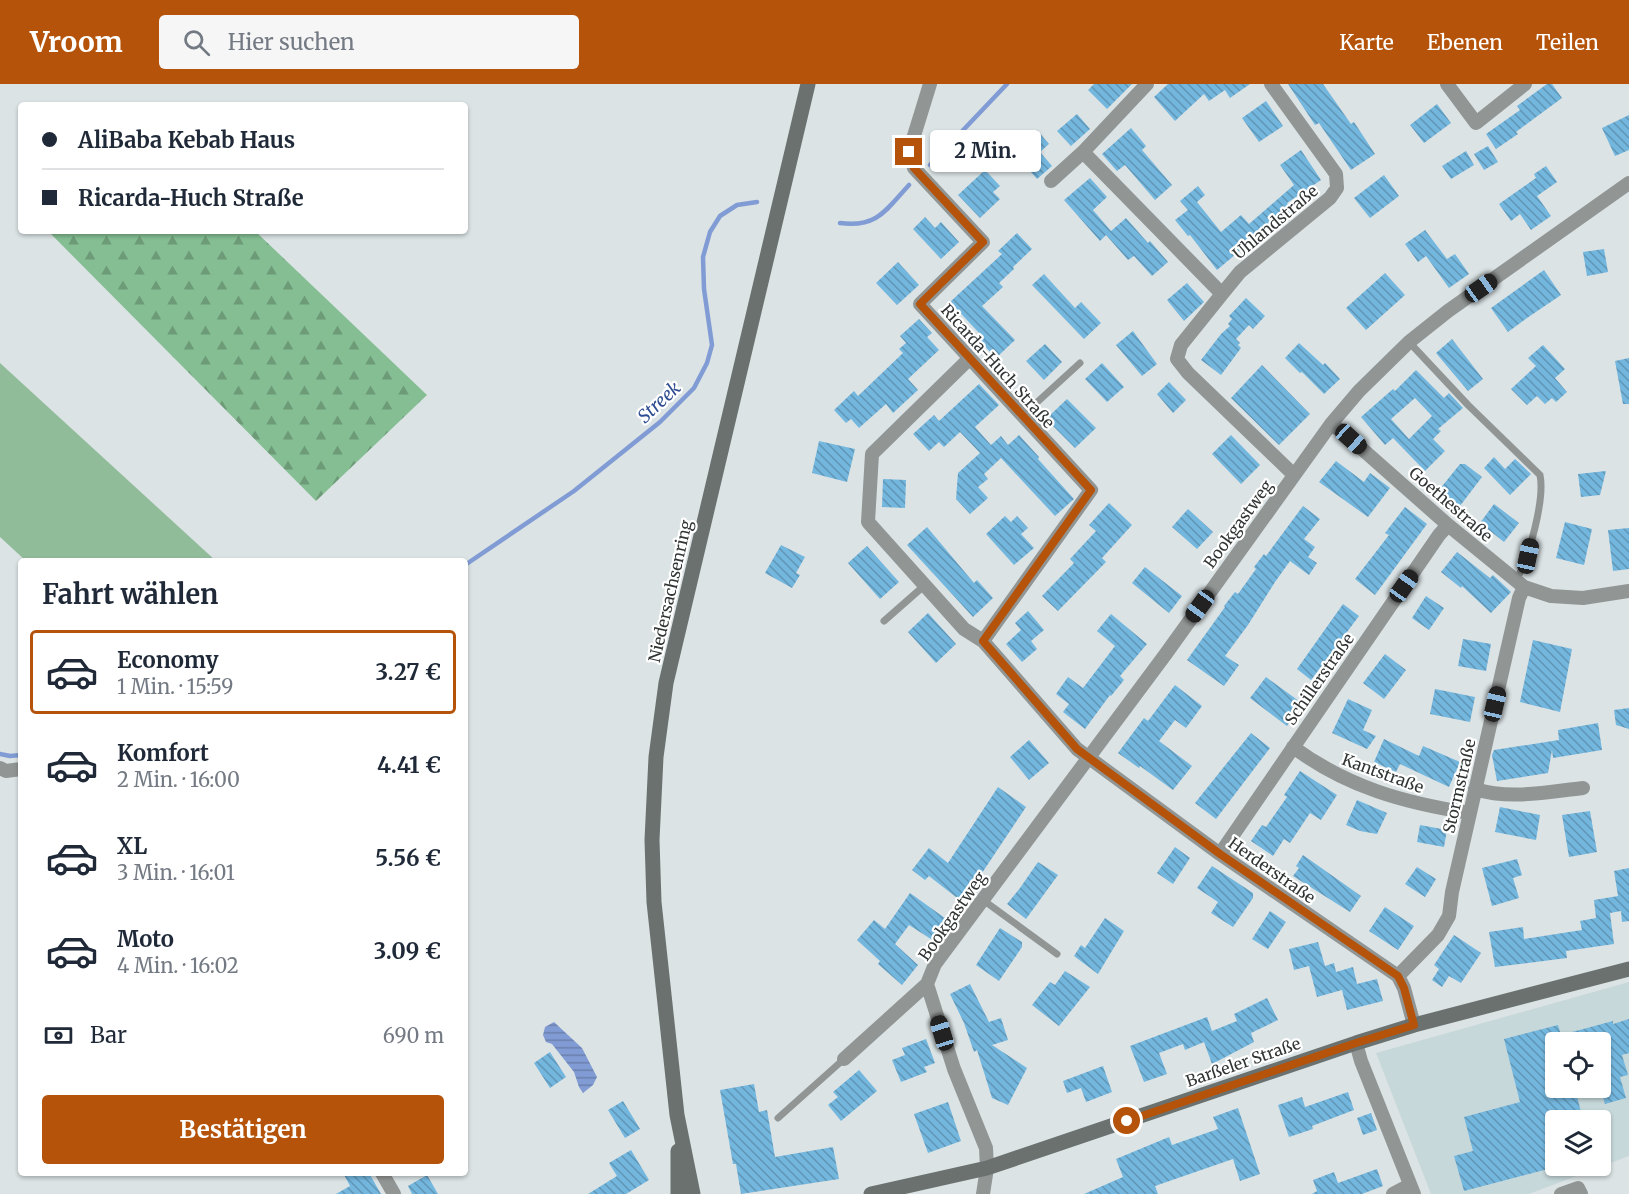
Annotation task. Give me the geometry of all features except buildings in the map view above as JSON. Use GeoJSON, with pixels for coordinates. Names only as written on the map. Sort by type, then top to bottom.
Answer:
{"type":"FeatureCollection","features":[{"type":"Feature","properties":{"kind":"main road","name":"Niedersachsenring"},"geometry":{"type":"LineString","coordinates":[[693,1194],[677,1115],[654,902],[652,840],[656,757],[666,683],[808,84]]}},
{"type":"Feature","properties":{"kind":"main road","name":"Barßeler Straße"},"geometry":{"type":"LineString","coordinates":[[871,1194],[987,1168],[1414,1025],[1629,969]]}},
{"type":"Feature","properties":{"kind":"main road","name":"Niedersachsenring"},"geometry":{"type":"LineString","coordinates":[[677,1115],[678,1194]]}},
{"type":"Feature","properties":{"kind":"street","name":"Ricarda-Huch Straße"},"geometry":{"type":"LineString","coordinates":[[930,84],[909,152],[914,168],[983,242],[920,304],[1091,490],[983,641]]}},
{"type":"Feature","properties":{"kind":"street"},"geometry":{"type":"LineString","coordinates":[[1051,181],[1083,152],[1147,84]]}},
{"type":"Feature","properties":{"kind":"street","name":"Uhlandstraße"},"geometry":{"type":"LineString","coordinates":[[1270,84],[1336,174],[1337,188],[1330,198],[1240,272],[1181,345],[1177,359],[1188,373],[1294,475]]}},
{"type":"Feature","properties":{"kind":"street"},"geometry":{"type":"LineString","coordinates":[[1447,84],[1476,123],[1525,84]]}},
{"type":"Feature","properties":{"kind":"street"},"geometry":{"type":"LineString","coordinates":[[1083,152],[1222,294]]}},
{"type":"Feature","properties":{"kind":"street","name":"Bookgastweg"},"geometry":{"type":"LineString","coordinates":[[844,1059],[927,984],[935,964],[1165,655],[1331,424],[1359,391],[1409,342],[1449,311],[1629,183]]}},
{"type":"Feature","properties":{"kind":"street","name":"Herderstraße"},"geometry":{"type":"LineString","coordinates":[[969,359],[872,454],[868,522],[964,629],[983,641],[1077,749],[1220,854],[1398,976]]}},
{"type":"Feature","properties":{"kind":"street","name":"Goethestraße"},"geometry":{"type":"LineString","coordinates":[[1331,424],[1448,525],[1520,583],[1551,596],[1582,598],[1629,591]]}},
{"type":"Feature","properties":{"kind":"street","name":"Schillerstraße"},"geometry":{"type":"LineString","coordinates":[[1220,854],[1448,525]]}},
{"type":"Feature","properties":{"kind":"street","name":"Stormstraße"},"geometry":{"type":"LineString","coordinates":[[1398,976],[1438,935],[1449,916],[1452,892],[1519,597],[1520,583]]}},
{"type":"Feature","properties":{"kind":"street","name":"Kantstraße"},"geometry":{"type":"LineString","coordinates":[[1293,747],[1318,766],[1345,779],[1427,806],[1470,813]]}},
{"type":"Feature","properties":{"kind":"street"},"geometry":{"type":"LineString","coordinates":[[0,768],[6,771],[18,769]]}},
{"type":"Feature","properties":{"kind":"street"},"geometry":{"type":"LineString","coordinates":[[1475,789],[1508,795],[1582,788]]}},
{"type":"Feature","properties":{"kind":"street"},"geometry":{"type":"LineString","coordinates":[[1398,976],[1404,988],[1414,1025]]}},
{"type":"Feature","properties":{"kind":"street","name":"Bookgastweg"},"geometry":{"type":"LineString","coordinates":[[927,984],[954,1069],[986,1148],[987,1168],[984,1194]]}},
{"type":"Feature","properties":{"kind":"street"},"geometry":{"type":"LineString","coordinates":[[1356,1043],[1412,1190],[1393,1194]]}},
{"type":"Feature","properties":{"kind":"street"},"geometry":{"type":"LineString","coordinates":[[384,1176],[394,1194]]}},
{"type":"Feature","properties":{"kind":"street"},"geometry":{"type":"LineString","coordinates":[[1562,1194],[1578,1188],[1581,1194]]}},
{"type":"Feature","properties":{"kind":"lane"},"geometry":{"type":"LineString","coordinates":[[1409,342],[1468,405],[1540,475],[1542,492],[1520,583]]}},
{"type":"Feature","properties":{"kind":"lane"},"geometry":{"type":"LineString","coordinates":[[1022,416],[1080,363]]}},
{"type":"Feature","properties":{"kind":"lane"},"geometry":{"type":"LineString","coordinates":[[884,621],[925,585]]}},
{"type":"Feature","properties":{"kind":"lane"},"geometry":{"type":"LineString","coordinates":[[983,900],[1057,954]]}},
{"type":"Feature","properties":{"kind":"lane"},"geometry":{"type":"LineString","coordinates":[[778,1118],[844,1059]]}},
{"type":"Feature","properties":{"kind":"shaded area"},"geometry":{"type":"Polygon","coordinates":[[[1629,982],[1629,1156],[1611,1163],[1611,1110],[1545,1110],[1545,1176],[1576,1176],[1529,1194],[1431,1194],[1376,1053],[1629,982]]]}},
{"type":"Feature","properties":{"kind":"green space"},"geometry":{"type":"Polygon","coordinates":[[[51,234],[258,234],[427,395],[316,501],[51,234]]]}},
{"type":"Feature","properties":{"kind":"green space"},"geometry":{"type":"Polygon","coordinates":[[[0,363],[213,558],[23,558],[0,537],[0,363]]]}},
{"type":"Feature","properties":{"kind":"water"},"geometry":{"type":"Polygon","coordinates":[[[554,1022],[582,1048],[597,1077],[593,1085],[583,1093],[574,1072],[552,1044],[546,1042],[543,1035],[545,1027],[554,1022]]]}},
{"type":"Feature","properties":{"kind":"waterway","name":"Streek"},"geometry":{"type":"LineString","coordinates":[[930,165],[1007,84]]}},
{"type":"Feature","properties":{"kind":"waterway","name":"Streek"},"geometry":{"type":"LineString","coordinates":[[840,223],[853,224],[872,220],[887,209],[909,185]]}},
{"type":"Feature","properties":{"kind":"waterway","name":"Streek"},"geometry":{"type":"LineString","coordinates":[[468,563],[574,491],[660,422],[694,388],[707,363],[712,345],[704,289],[703,257],[710,232],[720,216],[737,205],[757,202]]}},
{"type":"Feature","properties":{"kind":"waterway","name":"Streek"},"geometry":{"type":"LineString","coordinates":[[0,754],[18,755]]}},
{"type":"Feature","properties":{"kind":"route"},"geometry":{"type":"LineString","coordinates":[[909,152],[914,168],[983,242],[920,304],[1091,490],[983,641],[1077,749],[1220,854],[1398,976],[1404,988],[1414,1025],[1127,1121]]}}]}
